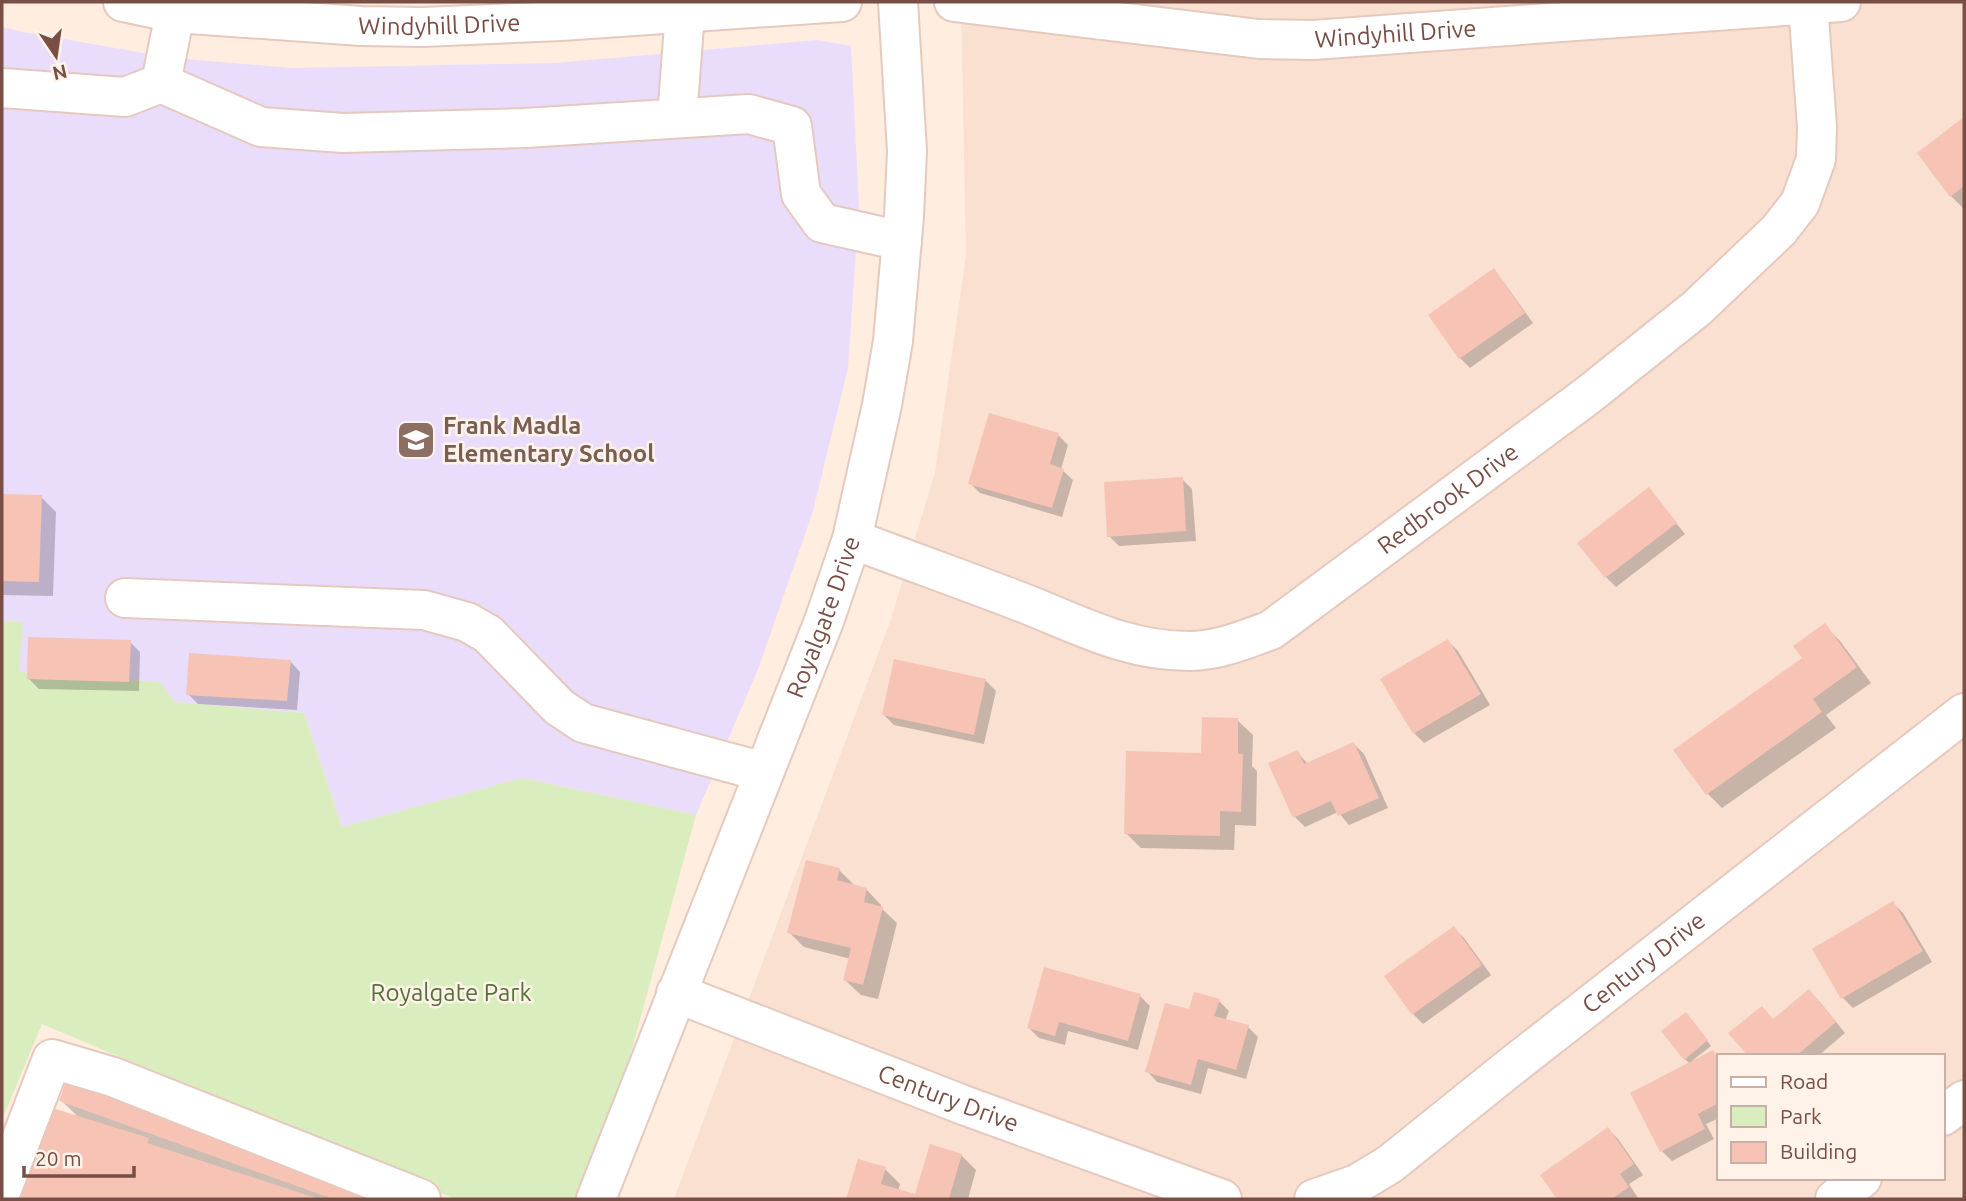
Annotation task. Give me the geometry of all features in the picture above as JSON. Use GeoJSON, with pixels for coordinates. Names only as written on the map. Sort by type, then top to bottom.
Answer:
{"type":"FeatureCollection","features":[{"type":"Feature","properties":{"kind":"street","name":"Windyhill Drive"},"geometry":{"type":"LineString","coordinates":[[123,2],[175,13],[361,26],[423,27],[561,21],[842,2]]}},
{"type":"Feature","properties":{"kind":"street","name":"Royalgate Drive"},"geometry":{"type":"LineString","coordinates":[[596,1199],[824,621],[852,539],[893,341],[902,242],[907,151],[898,2]]}},
{"type":"Feature","properties":{"kind":"street","name":"Windyhill Drive"},"geometry":{"type":"LineString","coordinates":[[954,2],[1259,39],[1313,40],[1825,3]]}},
{"type":"Feature","properties":{"kind":"street","name":"Redbrook Drive"},"geometry":{"type":"LineString","coordinates":[[852,539],[1096,633],[1142,648],[1191,651],[1232,645],[1271,630],[1587,396],[1697,308],[1779,230],[1800,203],[1816,159],[1825,3]]}},
{"type":"Feature","properties":{"kind":"street"},"geometry":{"type":"LineString","coordinates":[[161,83],[175,13]]}},
{"type":"Feature","properties":{"kind":"street"},"geometry":{"type":"LineString","coordinates":[[677,118],[685,13]]}},
{"type":"Feature","properties":{"kind":"street"},"geometry":{"type":"LineString","coordinates":[[2,88],[125,97],[161,83],[261,127],[343,133],[525,128],[749,114],[792,126],[801,194],[822,223],[902,242]]}},
{"type":"Feature","properties":{"kind":"street"},"geometry":{"type":"LineString","coordinates":[[125,598],[424,610],[467,622],[488,634],[559,708],[583,723],[764,772]]}},
{"type":"Feature","properties":{"kind":"street","name":"Century Drive"},"geometry":{"type":"LineString","coordinates":[[1314,1199],[1357,1184],[1390,1164],[1964,713]]}},
{"type":"Feature","properties":{"kind":"street","name":"Century Drive"},"geometry":{"type":"LineString","coordinates":[[676,993],[966,1106],[1222,1199]]}},
{"type":"Feature","properties":{"kind":"street"},"geometry":{"type":"LineString","coordinates":[[2,1189],[52,1059],[113,1077],[421,1199]]}},
{"type":"Feature","properties":{"kind":"street"},"geometry":{"type":"LineString","coordinates":[[1945,1114],[1964,1100]]}},
{"type":"Feature","properties":{"kind":"street"},"geometry":{"type":"LineString","coordinates":[[1835,1199],[1859,1180]]}},
{"type":"Feature","properties":{"kind":"shaded area"},"geometry":{"type":"Polygon","coordinates":[[[961,2],[1964,2],[1964,1199],[674,1199],[891,619],[935,472],[966,255],[961,2]]]}},
{"type":"Feature","properties":{"kind":"shaded area","name":"Frank Madla Elementary School"},"geometry":{"type":"Polygon","coordinates":[[[2,27],[173,58],[293,68],[555,63],[817,40],[851,46],[859,207],[848,368],[813,511],[759,667],[696,815],[522,778],[342,827],[304,713],[175,702],[159,682],[18,672],[22,622],[2,621],[2,27]]]}},
{"type":"Feature","properties":{"kind":"green space","name":"Royalgate Park"},"geometry":{"type":"Polygon","coordinates":[[[2,621],[23,622],[19,672],[160,682],[175,702],[304,713],[342,827],[522,778],[696,815],[591,1199],[455,1199],[42,1024],[2,1120],[2,621]]]}},
{"type":"Feature","properties":{"kind":"building"},"geometry":{"type":"Polygon","coordinates":[[[1964,117],[1964,186],[1950,197],[1917,153],[1964,117]]]}},
{"type":"Feature","properties":{"kind":"building"},"geometry":{"type":"Polygon","coordinates":[[[1494,268],[1525,313],[1459,359],[1428,315],[1494,268]]]}},
{"type":"Feature","properties":{"kind":"building"},"geometry":{"type":"Polygon","coordinates":[[[989,413],[1059,433],[1050,464],[1064,469],[1052,508],[968,484],[989,413]]]}},
{"type":"Feature","properties":{"kind":"building"},"geometry":{"type":"Polygon","coordinates":[[[1183,477],[1186,531],[1107,537],[1104,482],[1183,477]]]}},
{"type":"Feature","properties":{"kind":"building"},"geometry":{"type":"Polygon","coordinates":[[[1649,487],[1677,523],[1605,578],[1577,543],[1649,487]]]}},
{"type":"Feature","properties":{"kind":"building"},"geometry":{"type":"Polygon","coordinates":[[[2,494],[42,495],[39,582],[2,581],[2,494]]]}},
{"type":"Feature","properties":{"kind":"building"},"geometry":{"type":"Polygon","coordinates":[[[1825,623],[1857,667],[1813,699],[1822,712],[1706,795],[1673,750],[1802,658],[1793,646],[1825,623]]]}},
{"type":"Feature","properties":{"kind":"building"},"geometry":{"type":"Polygon","coordinates":[[[28,637],[131,640],[129,682],[27,679],[28,637]]]}},
{"type":"Feature","properties":{"kind":"building"},"geometry":{"type":"Polygon","coordinates":[[[1448,639],[1481,694],[1413,734],[1380,679],[1448,639]]]}},
{"type":"Feature","properties":{"kind":"building"},"geometry":{"type":"Polygon","coordinates":[[[189,653],[291,660],[287,701],[186,695],[189,653]]]}},
{"type":"Feature","properties":{"kind":"building"},"geometry":{"type":"Polygon","coordinates":[[[894,659],[986,679],[974,735],[882,715],[894,659]]]}},
{"type":"Feature","properties":{"kind":"building"},"geometry":{"type":"Polygon","coordinates":[[[1202,717],[1238,718],[1238,754],[1243,754],[1241,812],[1220,811],[1220,836],[1124,834],[1126,751],[1201,753],[1202,717]]]}},
{"type":"Feature","properties":{"kind":"building"},"geometry":{"type":"Polygon","coordinates":[[[1354,742],[1379,798],[1338,816],[1331,801],[1293,818],[1268,763],[1298,750],[1304,764],[1354,742]]]}},
{"type":"Feature","properties":{"kind":"building"},"geometry":{"type":"Polygon","coordinates":[[[806,860],[840,868],[837,880],[867,888],[864,902],[883,907],[863,985],[843,980],[851,948],[787,933],[806,860]]]}},
{"type":"Feature","properties":{"kind":"building"},"geometry":{"type":"Polygon","coordinates":[[[1893,901],[1923,951],[1841,999],[1812,949],[1893,901]]]}},
{"type":"Feature","properties":{"kind":"building"},"geometry":{"type":"Polygon","coordinates":[[[1454,926],[1482,965],[1412,1015],[1384,976],[1454,926]]]}},
{"type":"Feature","properties":{"kind":"building"},"geometry":{"type":"Polygon","coordinates":[[[1044,967],[1141,994],[1128,1041],[1059,1022],[1055,1036],[1027,1028],[1044,967]]]}},
{"type":"Feature","properties":{"kind":"building"},"geometry":{"type":"Polygon","coordinates":[[[1809,989],[1836,1022],[1798,1054],[1746,1054],[1728,1033],[1762,1006],[1773,1019],[1809,989]]]}},
{"type":"Feature","properties":{"kind":"building"},"geometry":{"type":"Polygon","coordinates":[[[1194,992],[1220,999],[1214,1016],[1249,1025],[1236,1070],[1198,1059],[1191,1085],[1145,1072],[1165,1003],[1189,1009],[1194,992]]]}},
{"type":"Feature","properties":{"kind":"building"},"geometry":{"type":"Polygon","coordinates":[[[1686,1012],[1708,1040],[1684,1060],[1661,1031],[1686,1012]]]}},
{"type":"Feature","properties":{"kind":"building"},"geometry":{"type":"Polygon","coordinates":[[[1713,1050],[1717,1058],[1717,1104],[1698,1114],[1705,1129],[1660,1152],[1630,1093],[1713,1050]]]}},
{"type":"Feature","properties":{"kind":"building"},"geometry":{"type":"Polygon","coordinates":[[[69,1073],[405,1199],[333,1199],[59,1101],[69,1073]]]}},
{"type":"Feature","properties":{"kind":"building"},"geometry":{"type":"Polygon","coordinates":[[[49,1107],[149,1138],[147,1143],[319,1199],[19,1199],[49,1107]]]}},
{"type":"Feature","properties":{"kind":"building"},"geometry":{"type":"Polygon","coordinates":[[[1608,1127],[1634,1164],[1620,1174],[1629,1187],[1612,1199],[1557,1199],[1540,1175],[1608,1127]]]}},
{"type":"Feature","properties":{"kind":"building"},"geometry":{"type":"Polygon","coordinates":[[[930,1144],[962,1154],[949,1199],[846,1199],[858,1159],[886,1167],[881,1184],[915,1194],[930,1144]]]}},
{"type":"Feature","properties":{"kind":"place","name":"Frank Madla Elementary School"},"geometry":{"type":"Point","coordinates":[416,440]}}]}
